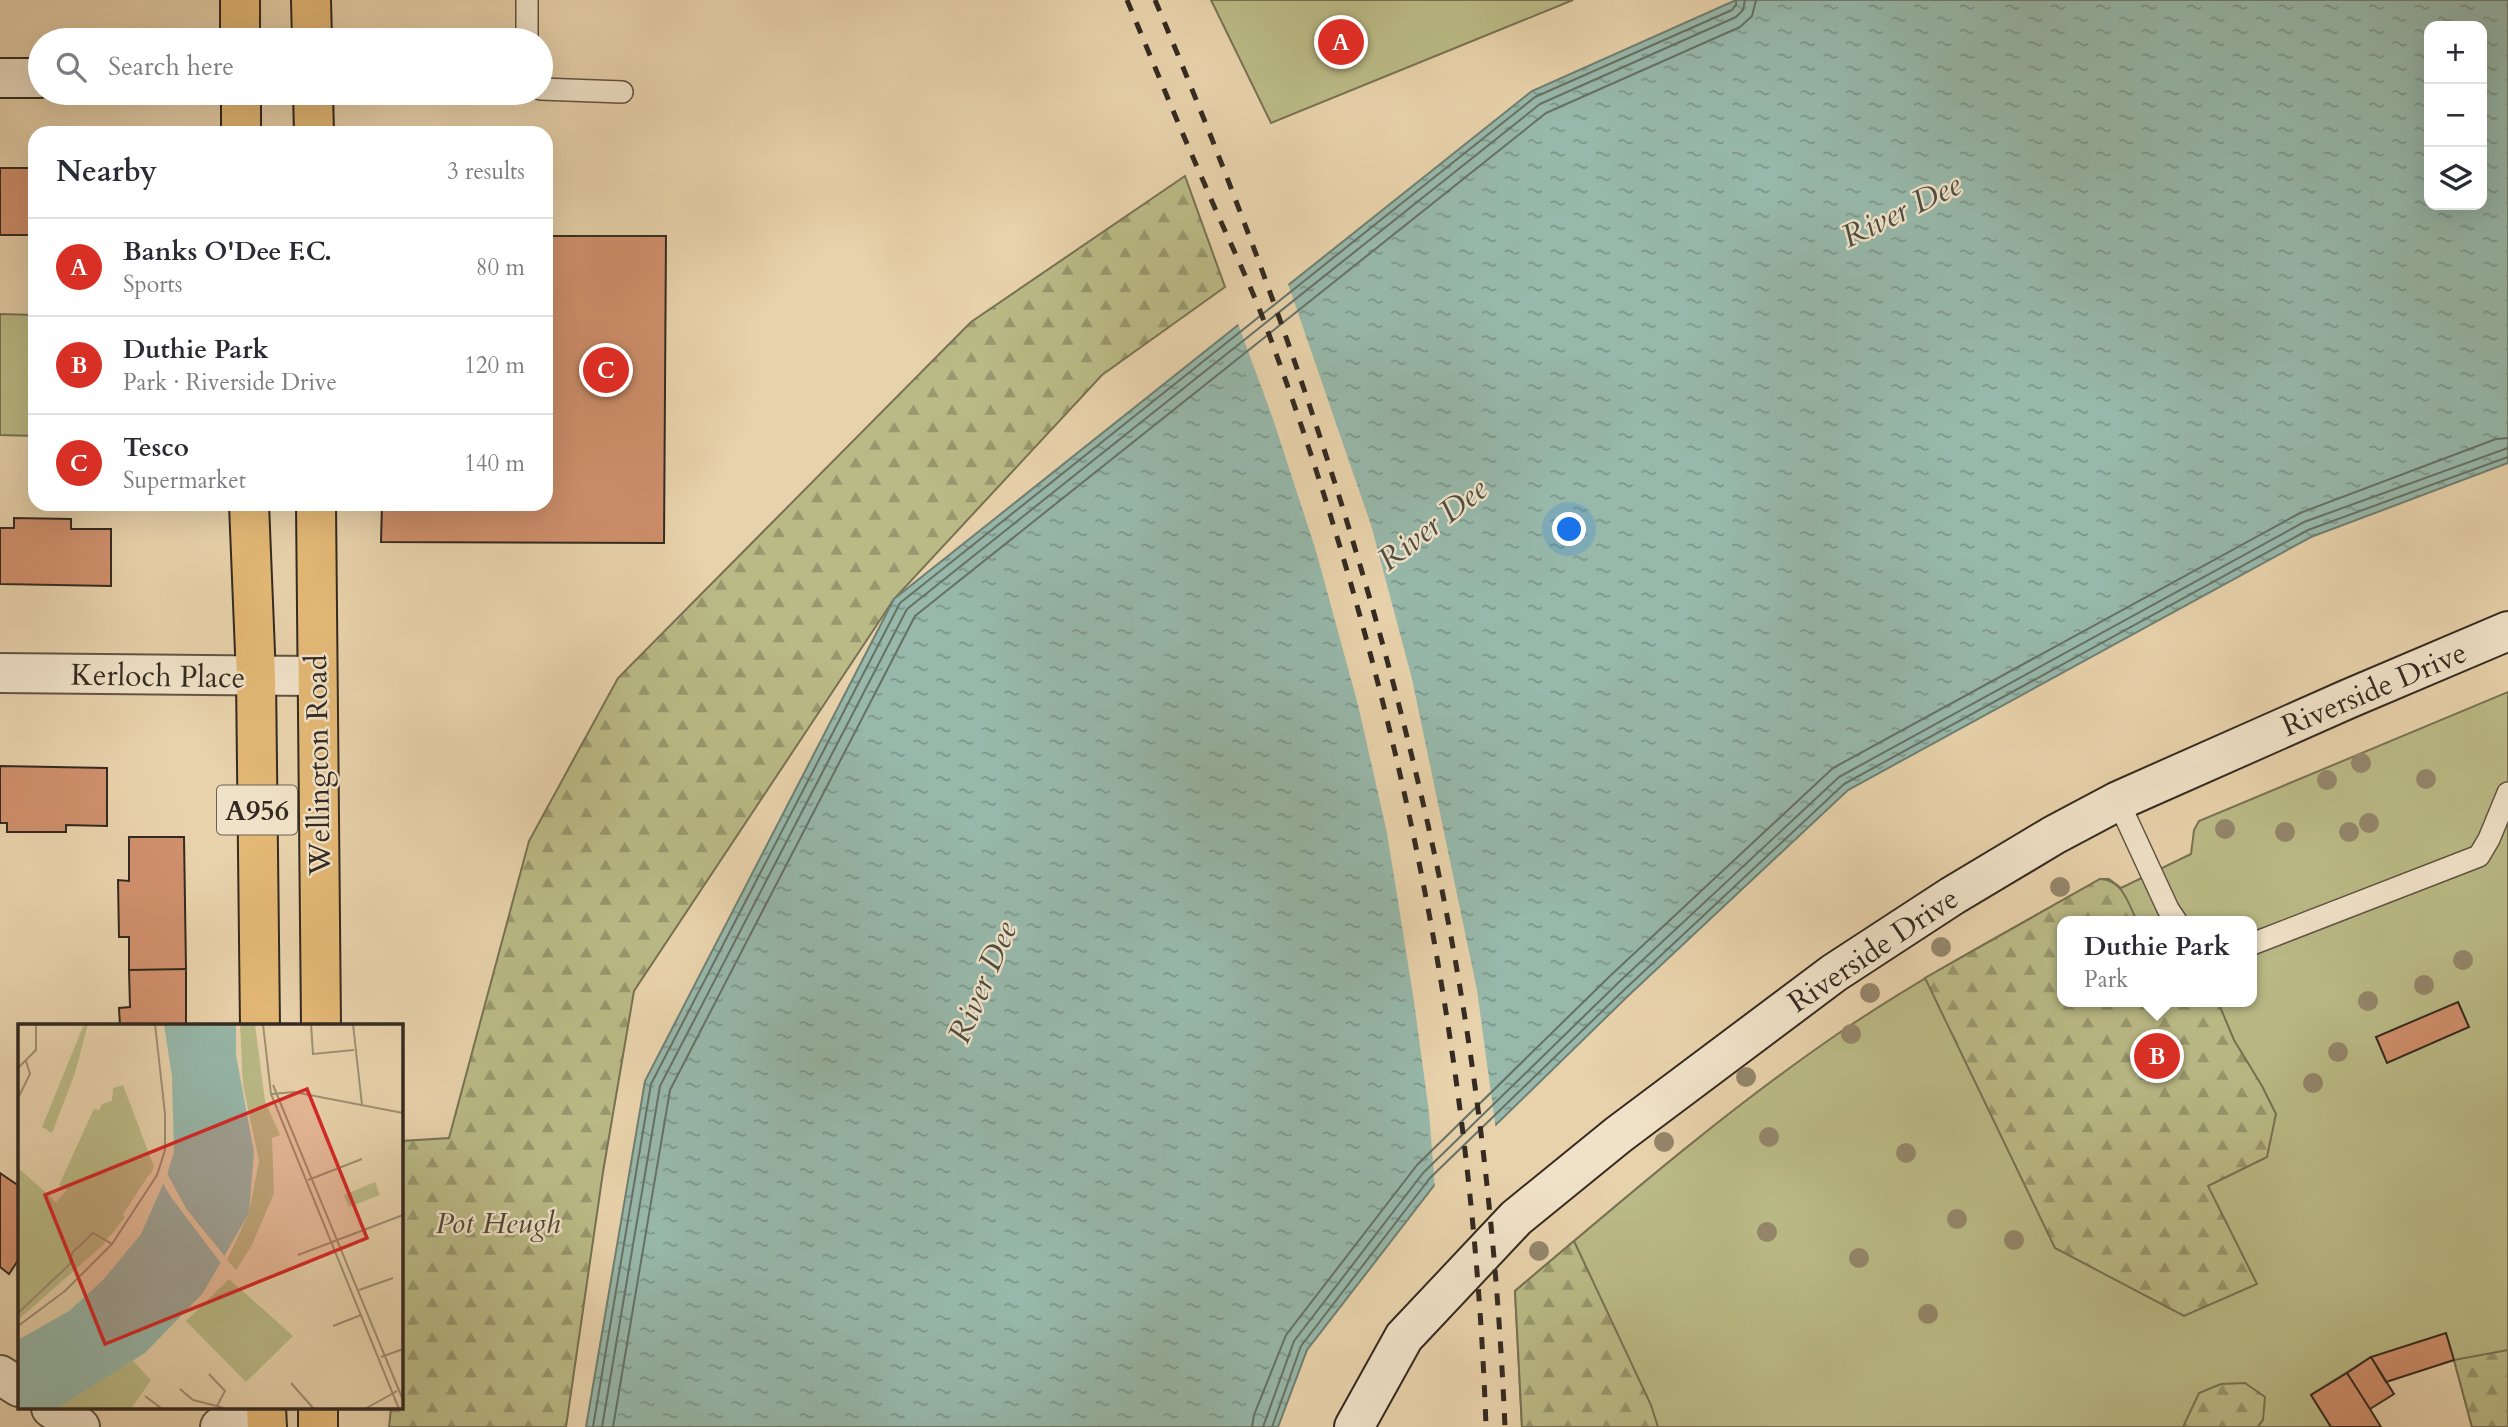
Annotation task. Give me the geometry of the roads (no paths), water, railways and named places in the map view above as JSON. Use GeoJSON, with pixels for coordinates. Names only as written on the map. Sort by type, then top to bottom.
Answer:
{"type":"FeatureCollection","features":[{"type":"Feature","properties":{"kind":"main road"},"geometry":{"type":"LineString","coordinates":[[240,0],[240,28]]}},
{"type":"Feature","properties":{"kind":"main road"},"geometry":{"type":"LineString","coordinates":[[312,0],[312,28]]}},
{"type":"Feature","properties":{"kind":"main road"},"geometry":{"type":"LineString","coordinates":[[241,105],[242,126]]}},
{"type":"Feature","properties":{"kind":"main road"},"geometry":{"type":"LineString","coordinates":[[313,105],[314,126]]}},
{"type":"Feature","properties":{"kind":"main road","name":"Wellington Road"},"geometry":{"type":"LineString","coordinates":[[249,511],[256,677],[260,1024]]}},
{"type":"Feature","properties":{"kind":"main road","name":"Wellington Road"},"geometry":{"type":"LineString","coordinates":[[316,511],[321,1024]]}},
{"type":"Feature","properties":{"kind":"street"},"geometry":{"type":"LineString","coordinates":[[0,78],[28,78]]}},
{"type":"Feature","properties":{"kind":"street","name":"Riverside Drive"},"geometry":{"type":"LineString","coordinates":[[1354,1427],[1404,1337],[1516,1218],[1618,1135],[1834,973],[1964,889],[2054,835],[2118,801],[2508,631]]}},
{"type":"Feature","properties":{"kind":"street","name":"Kerloch Place"},"geometry":{"type":"LineString","coordinates":[[0,673],[316,676]]}},
{"type":"Feature","properties":{"kind":"street"},"geometry":{"type":"LineString","coordinates":[[0,1375],[18,1386]]}},
{"type":"Feature","properties":{"kind":"street"},"geometry":{"type":"LineString","coordinates":[[54,1410],[80,1427]]}},
{"type":"Feature","properties":{"kind":"street"},"geometry":{"type":"LineString","coordinates":[[220,1427],[246,1410]]}},
{"type":"Feature","properties":{"kind":"lane"},"geometry":{"type":"LineString","coordinates":[[527,0],[527,28]]}},
{"type":"Feature","properties":{"kind":"lane"},"geometry":{"type":"LineString","coordinates":[[553,89],[622,92]]}},
{"type":"Feature","properties":{"kind":"lane"},"geometry":{"type":"LineString","coordinates":[[2257,942],[2479,856],[2508,793]]}},
{"type":"Feature","properties":{"kind":"lane"},"geometry":{"type":"LineString","coordinates":[[2118,801],[2173,916]]}},
{"type":"Feature","properties":{"kind":"water","name":"River Dee"},"geometry":{"type":"Polygon","coordinates":[[[1736,0],[2508,0],[2508,463],[2311,537],[1848,790],[1629,995],[1436,1183],[1307,1350],[1278,1427],[586,1427],[645,1081],[894,599],[1532,91],[1736,0]]]}},
{"type":"Feature","properties":{"kind":"railway"},"geometry":{"type":"LineString","coordinates":[[1127,0],[1267,329],[1313,461],[1354,596],[1390,732],[1420,869],[1445,1008],[1465,1147],[1478,1287],[1486,1427]]}},
{"type":"Feature","properties":{"kind":"railway"},"geometry":{"type":"LineString","coordinates":[[1155,0],[1236,200],[1308,402],[1342,505],[1401,711],[1442,891],[1469,1043],[1488,1197],[1505,1427]]}},
{"type":"Feature","properties":{"kind":"place","name":"Banks O'Dee F.C."},"geometry":{"type":"Point","coordinates":[1341,42]}},
{"type":"Feature","properties":{"kind":"place","name":"Tesco"},"geometry":{"type":"Point","coordinates":[606,370]}},
{"type":"Feature","properties":{"kind":"place","name":"Duthie Park"},"geometry":{"type":"Point","coordinates":[2157,1056]}},
{"type":"Feature","properties":{"kind":"park label","name":"Pot Heugh"},"geometry":{"type":"Point","coordinates":[498,1223]}}]}
